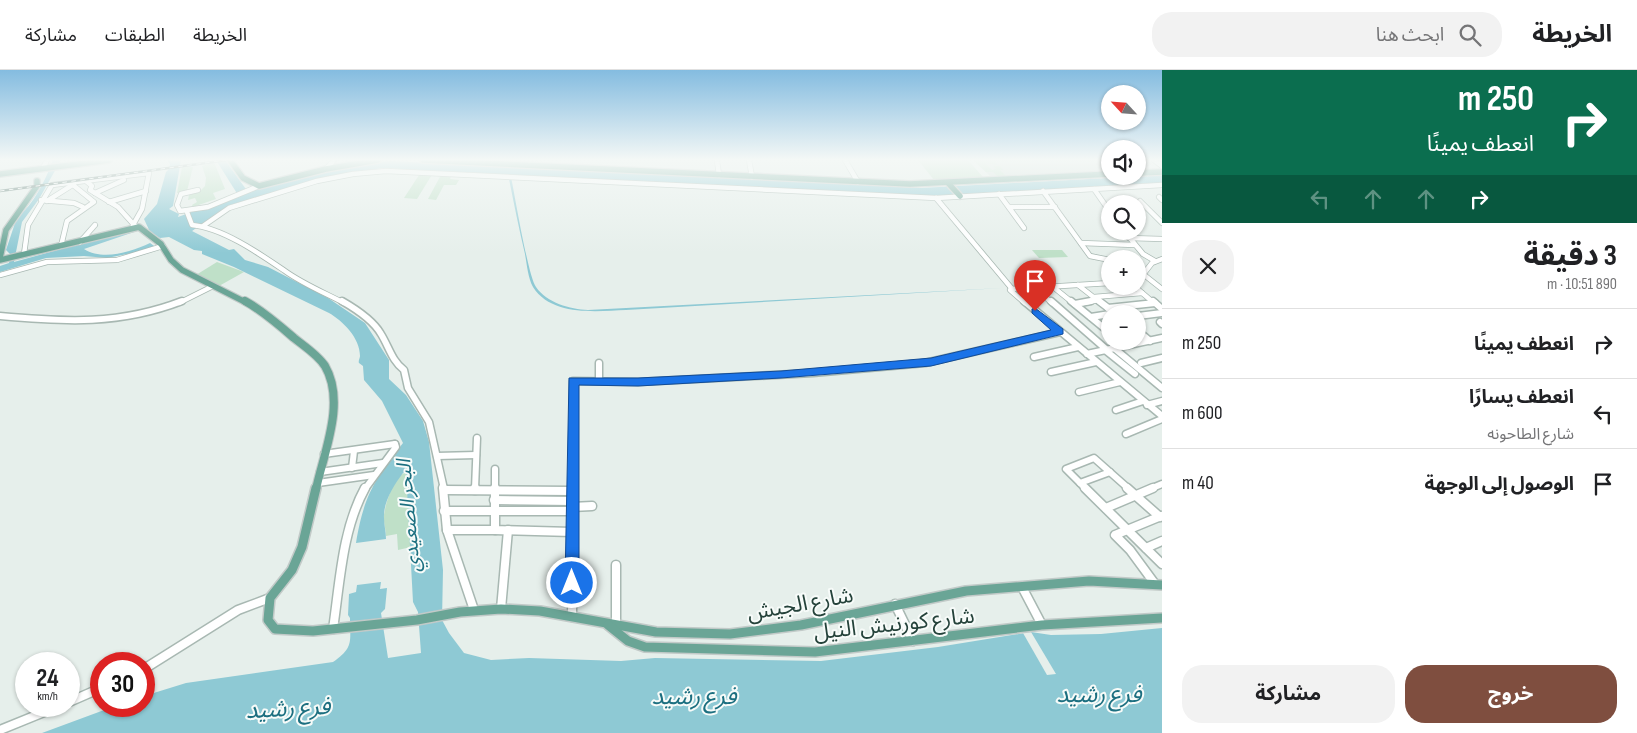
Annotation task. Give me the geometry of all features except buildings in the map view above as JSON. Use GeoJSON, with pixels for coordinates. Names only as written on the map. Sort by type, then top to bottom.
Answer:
{"type":"FeatureCollection","features":[{"type":"Feature","properties":{"kind":"main road"},"geometry":{"type":"LineString","coordinates":[[33,191],[2,237],[0,259],[138,228],[160,244],[171,260],[182,270],[265,314],[307,347],[324,365],[332,381],[334,401],[330,430],[318,484],[298,559],[287,577],[270,598]]}},
{"type":"Feature","properties":{"kind":"main road"},"geometry":{"type":"LineString","coordinates":[[955,191],[959,196]]}},
{"type":"Feature","properties":{"kind":"main road","name":"شارع الجيش"},"geometry":{"type":"LineString","coordinates":[[270,598],[268,620],[275,629],[294,632],[385,624],[474,610],[501,609],[540,612],[612,626],[681,634],[755,632],[801,625],[954,592],[1102,581],[1158,584]]}},
{"type":"Feature","properties":{"kind":"main road","name":"شارع كورنيش النيل"},"geometry":{"type":"LineString","coordinates":[[612,626],[628,641],[654,648],[814,652],[1042,625],[1162,618]]}},
{"type":"Feature","properties":{"kind":"street"},"geometry":{"type":"LineString","coordinates":[[21,255],[28,225],[44,201],[48,191]]}},
{"type":"Feature","properties":{"kind":"street"},"geometry":{"type":"LineString","coordinates":[[44,201],[62,191]]}},
{"type":"Feature","properties":{"kind":"street"},"geometry":{"type":"LineString","coordinates":[[61,246],[62,227],[67,220],[94,201],[83,191]]}},
{"type":"Feature","properties":{"kind":"street"},"geometry":{"type":"LineString","coordinates":[[92,191],[118,207],[138,228]]}},
{"type":"Feature","properties":{"kind":"street"},"geometry":{"type":"LineString","coordinates":[[95,193],[100,191]]}},
{"type":"Feature","properties":{"kind":"street"},"geometry":{"type":"LineString","coordinates":[[109,202],[146,191],[138,228]]}},
{"type":"Feature","properties":{"kind":"street"},"geometry":{"type":"LineString","coordinates":[[195,191],[180,195],[178,208],[187,212],[246,191]]}},
{"type":"Feature","properties":{"kind":"street"},"geometry":{"type":"LineString","coordinates":[[202,226],[229,208],[286,191]]}},
{"type":"Feature","properties":{"kind":"street"},"geometry":{"type":"LineString","coordinates":[[792,191],[936,198],[1043,191],[1093,257],[1101,258]]}},
{"type":"Feature","properties":{"kind":"street"},"geometry":{"type":"LineString","coordinates":[[999,194],[1024,228]]}},
{"type":"Feature","properties":{"kind":"street"},"geometry":{"type":"LineString","coordinates":[[936,198],[1011,290],[1162,418],[1126,434]]}},
{"type":"Feature","properties":{"kind":"street"},"geometry":{"type":"LineString","coordinates":[[44,201],[74,203],[83,207]]}},
{"type":"Feature","properties":{"kind":"street"},"geometry":{"type":"LineString","coordinates":[[1009,207],[1055,207]]}},
{"type":"Feature","properties":{"kind":"street"},"geometry":{"type":"LineString","coordinates":[[1146,207],[1162,223]]}},
{"type":"Feature","properties":{"kind":"street"},"geometry":{"type":"LineString","coordinates":[[187,212],[192,225],[202,226],[270,258],[285,272],[349,304],[369,320],[380,332],[396,364],[404,370],[408,388],[429,422],[444,490],[444,511],[447,530],[474,610]]}},
{"type":"Feature","properties":{"kind":"street"},"geometry":{"type":"LineString","coordinates":[[80,242],[95,225]]}},
{"type":"Feature","properties":{"kind":"street"},"geometry":{"type":"LineString","coordinates":[[1146,238],[1162,238]]}},
{"type":"Feature","properties":{"kind":"street"},"geometry":{"type":"LineString","coordinates":[[1130,240],[1144,256],[1155,261]]}},
{"type":"Feature","properties":{"kind":"street"},"geometry":{"type":"LineString","coordinates":[[1081,243],[1134,245]]}},
{"type":"Feature","properties":{"kind":"street"},"geometry":{"type":"LineString","coordinates":[[0,275],[47,262],[117,260],[160,244]]}},
{"type":"Feature","properties":{"kind":"street"},"geometry":{"type":"LineString","coordinates":[[1146,271],[1155,261],[1162,259]]}},
{"type":"Feature","properties":{"kind":"street"},"geometry":{"type":"LineString","coordinates":[[1146,276],[1162,289]]}},
{"type":"Feature","properties":{"kind":"street"},"geometry":{"type":"LineString","coordinates":[[1011,290],[1101,283]]}},
{"type":"Feature","properties":{"kind":"street"},"geometry":{"type":"LineString","coordinates":[[1078,284],[1104,305]]}},
{"type":"Feature","properties":{"kind":"street"},"geometry":{"type":"LineString","coordinates":[[0,316],[72,322],[119,320],[169,307],[212,286]]}},
{"type":"Feature","properties":{"kind":"street"},"geometry":{"type":"LineString","coordinates":[[1052,286],[1101,325]]}},
{"type":"Feature","properties":{"kind":"street"},"geometry":{"type":"LineString","coordinates":[[1034,287],[1101,346]]}},
{"type":"Feature","properties":{"kind":"street"},"geometry":{"type":"LineString","coordinates":[[1074,304],[1096,298],[1124,295]]}},
{"type":"Feature","properties":{"kind":"street"},"geometry":{"type":"LineString","coordinates":[[1145,295],[1162,309]]}},
{"type":"Feature","properties":{"kind":"street"},"geometry":{"type":"LineString","coordinates":[[1145,305],[1155,303]]}},
{"type":"Feature","properties":{"kind":"street"},"geometry":{"type":"LineString","coordinates":[[1146,315],[1162,313]]}},
{"type":"Feature","properties":{"kind":"street"},"geometry":{"type":"LineString","coordinates":[[1091,317],[1101,315]]}},
{"type":"Feature","properties":{"kind":"street"},"geometry":{"type":"LineString","coordinates":[[572,617],[573,381],[638,382],[781,375],[931,362],[1060,332]]}},
{"type":"Feature","properties":{"kind":"street"},"geometry":{"type":"LineString","coordinates":[[1146,338],[1150,341]]}},
{"type":"Feature","properties":{"kind":"street"},"geometry":{"type":"LineString","coordinates":[[1146,342],[1162,338]]}},
{"type":"Feature","properties":{"kind":"street"},"geometry":{"type":"LineString","coordinates":[[1034,357],[1078,347]]}},
{"type":"Feature","properties":{"kind":"street"},"geometry":{"type":"LineString","coordinates":[[1087,354],[1106,350],[1135,374]]}},
{"type":"Feature","properties":{"kind":"street"},"geometry":{"type":"LineString","coordinates":[[1116,350],[1162,388]]}},
{"type":"Feature","properties":{"kind":"street"},"geometry":{"type":"LineString","coordinates":[[1141,363],[1162,358]]}},
{"type":"Feature","properties":{"kind":"street"},"geometry":{"type":"LineString","coordinates":[[1051,372],[1096,362]]}},
{"type":"Feature","properties":{"kind":"street"},"geometry":{"type":"LineString","coordinates":[[599,363],[599,381]]}},
{"type":"Feature","properties":{"kind":"street"},"geometry":{"type":"LineString","coordinates":[[1079,392],[1120,382]]}},
{"type":"Feature","properties":{"kind":"street"},"geometry":{"type":"LineString","coordinates":[[1116,410],[1162,401]]}},
{"type":"Feature","properties":{"kind":"street"},"geometry":{"type":"LineString","coordinates":[[475,490],[477,438]]}},
{"type":"Feature","properties":{"kind":"street"},"geometry":{"type":"LineString","coordinates":[[324,454],[396,445],[361,497],[349,534],[336,629]]}},
{"type":"Feature","properties":{"kind":"street"},"geometry":{"type":"LineString","coordinates":[[352,468],[354,451]]}},
{"type":"Feature","properties":{"kind":"street"},"geometry":{"type":"LineString","coordinates":[[437,456],[476,455]]}},
{"type":"Feature","properties":{"kind":"street"},"geometry":{"type":"LineString","coordinates":[[1158,584],[1115,535],[1128,530],[1161,516],[1094,458],[1066,469],[1080,482],[1106,508],[1128,530],[1162,564]]}},
{"type":"Feature","properties":{"kind":"street"},"geometry":{"type":"LineString","coordinates":[[320,472],[383,463]]}},
{"type":"Feature","properties":{"kind":"street"},"geometry":{"type":"LineString","coordinates":[[495,469],[495,530]]}},
{"type":"Feature","properties":{"kind":"street"},"geometry":{"type":"LineString","coordinates":[[1080,482],[1110,472]]}},
{"type":"Feature","properties":{"kind":"street"},"geometry":{"type":"LineString","coordinates":[[318,484],[374,475]]}},
{"type":"Feature","properties":{"kind":"street"},"geometry":{"type":"LineString","coordinates":[[1106,508],[1161,485]]}},
{"type":"Feature","properties":{"kind":"street"},"geometry":{"type":"LineString","coordinates":[[444,490],[572,491]]}},
{"type":"Feature","properties":{"kind":"street"},"geometry":{"type":"LineString","coordinates":[[494,500],[572,506]]}},
{"type":"Feature","properties":{"kind":"street"},"geometry":{"type":"LineString","coordinates":[[444,511],[592,506]]}},
{"type":"Feature","properties":{"kind":"street"},"geometry":{"type":"LineString","coordinates":[[447,530],[572,532]]}},
{"type":"Feature","properties":{"kind":"street"},"geometry":{"type":"LineString","coordinates":[[501,609],[508,530]]}},
{"type":"Feature","properties":{"kind":"street"},"geometry":{"type":"LineString","coordinates":[[1146,548],[1162,540]]}},
{"type":"Feature","properties":{"kind":"street"},"geometry":{"type":"LineString","coordinates":[[612,626],[616,565]]}},
{"type":"Feature","properties":{"kind":"street"},"geometry":{"type":"LineString","coordinates":[[1022,586],[1042,625]]}},
{"type":"Feature","properties":{"kind":"street"},"geometry":{"type":"LineString","coordinates":[[155,663],[192,641],[239,608],[256,600],[270,598]]}},
{"type":"Feature","properties":{"kind":"street"},"geometry":{"type":"LineString","coordinates":[[895,604],[913,641]]}},
{"type":"Feature","properties":{"kind":"street"},"geometry":{"type":"LineString","coordinates":[[0,730],[32,717]]}},
{"type":"Feature","properties":{"kind":"green space"},"geometry":{"type":"Polygon","coordinates":[[[219,191],[213,193],[216,199],[193,207],[192,205],[197,202],[195,198],[188,200],[189,195],[199,192],[219,191]]]}},
{"type":"Feature","properties":{"kind":"green space"},"geometry":{"type":"Polygon","coordinates":[[[409,191],[422,191],[417,199],[404,198],[409,191]]]}},
{"type":"Feature","properties":{"kind":"green space"},"geometry":{"type":"Polygon","coordinates":[[[432,191],[441,191],[436,200],[428,199],[432,191]]]}},
{"type":"Feature","properties":{"kind":"green space"},"geometry":{"type":"Polygon","coordinates":[[[1032,250],[1062,250],[1068,257],[1039,258],[1032,250]]]}},
{"type":"Feature","properties":{"kind":"green space"},"geometry":{"type":"Polygon","coordinates":[[[217,262],[244,272],[219,286],[196,275],[217,262]]]}},
{"type":"Feature","properties":{"kind":"green space"},"geometry":{"type":"Polygon","coordinates":[[[406,472],[411,547],[398,550],[397,534],[386,536],[384,515],[388,497],[397,479],[406,472]]]}},
{"type":"Feature","properties":{"kind":"water"},"geometry":{"type":"Polygon","coordinates":[[[39,191],[44,191],[22,222],[14,262],[134,229],[137,231],[84,249],[92,253],[108,255],[126,252],[150,243],[157,248],[107,258],[84,256],[46,258],[0,272],[0,266],[9,263],[11,255],[6,250],[17,217],[34,199],[39,191]]]}},
{"type":"Feature","properties":{"kind":"water","name":"فرع رشيد"},"geometry":{"type":"Polygon","coordinates":[[[161,191],[176,191],[173,206],[169,209],[179,214],[178,217],[238,195],[235,191],[277,191],[230,205],[192,231],[229,250],[234,249],[245,260],[268,267],[328,298],[365,323],[389,360],[389,379],[406,395],[423,421],[429,442],[443,570],[442,620],[464,653],[491,660],[529,658],[621,661],[655,658],[821,661],[938,647],[1031,632],[1051,635],[1101,634],[1162,628],[1162,733],[42,733],[90,715],[90,717],[155,717],[155,693],[186,683],[333,662],[348,648],[350,633],[350,618],[348,615],[349,594],[356,592],[357,585],[381,582],[380,589],[387,588],[385,609],[381,613],[388,658],[421,653],[418,612],[413,602],[406,472],[403,473],[396,483],[385,506],[386,539],[356,543],[363,512],[372,489],[403,443],[382,401],[364,380],[363,366],[359,363],[359,349],[354,337],[345,325],[329,313],[234,267],[202,254],[202,251],[194,250],[169,237],[160,238],[150,232],[144,219],[157,204],[161,191]]]}},
{"type":"Feature","properties":{"kind":"water"},"geometry":{"type":"Polygon","coordinates":[[[512,191],[514,191],[526,252],[536,287],[553,301],[574,308],[588,310],[1002,288],[589,311],[563,308],[541,297],[531,283],[512,191]]]}},
{"type":"Feature","properties":{"kind":"water"},"geometry":{"type":"Polygon","coordinates":[[[832,191],[1021,191],[931,196],[832,191]]]}},
{"type":"Feature","properties":{"kind":"pier"},"geometry":{"type":"Polygon","coordinates":[[[1031,632],[1056,674],[1047,675],[1023,633],[1031,632]]]}},
{"type":"Feature","properties":{"kind":"route"},"geometry":{"type":"LineString","coordinates":[[572,583],[573,381],[638,382],[781,375],[931,362],[1060,332],[1035,311]]}},
{"type":"Feature","properties":{"kind":"water label","name":"البحر الصعيدي"},"geometry":{"type":"Point","coordinates":[408,516]}}]}
